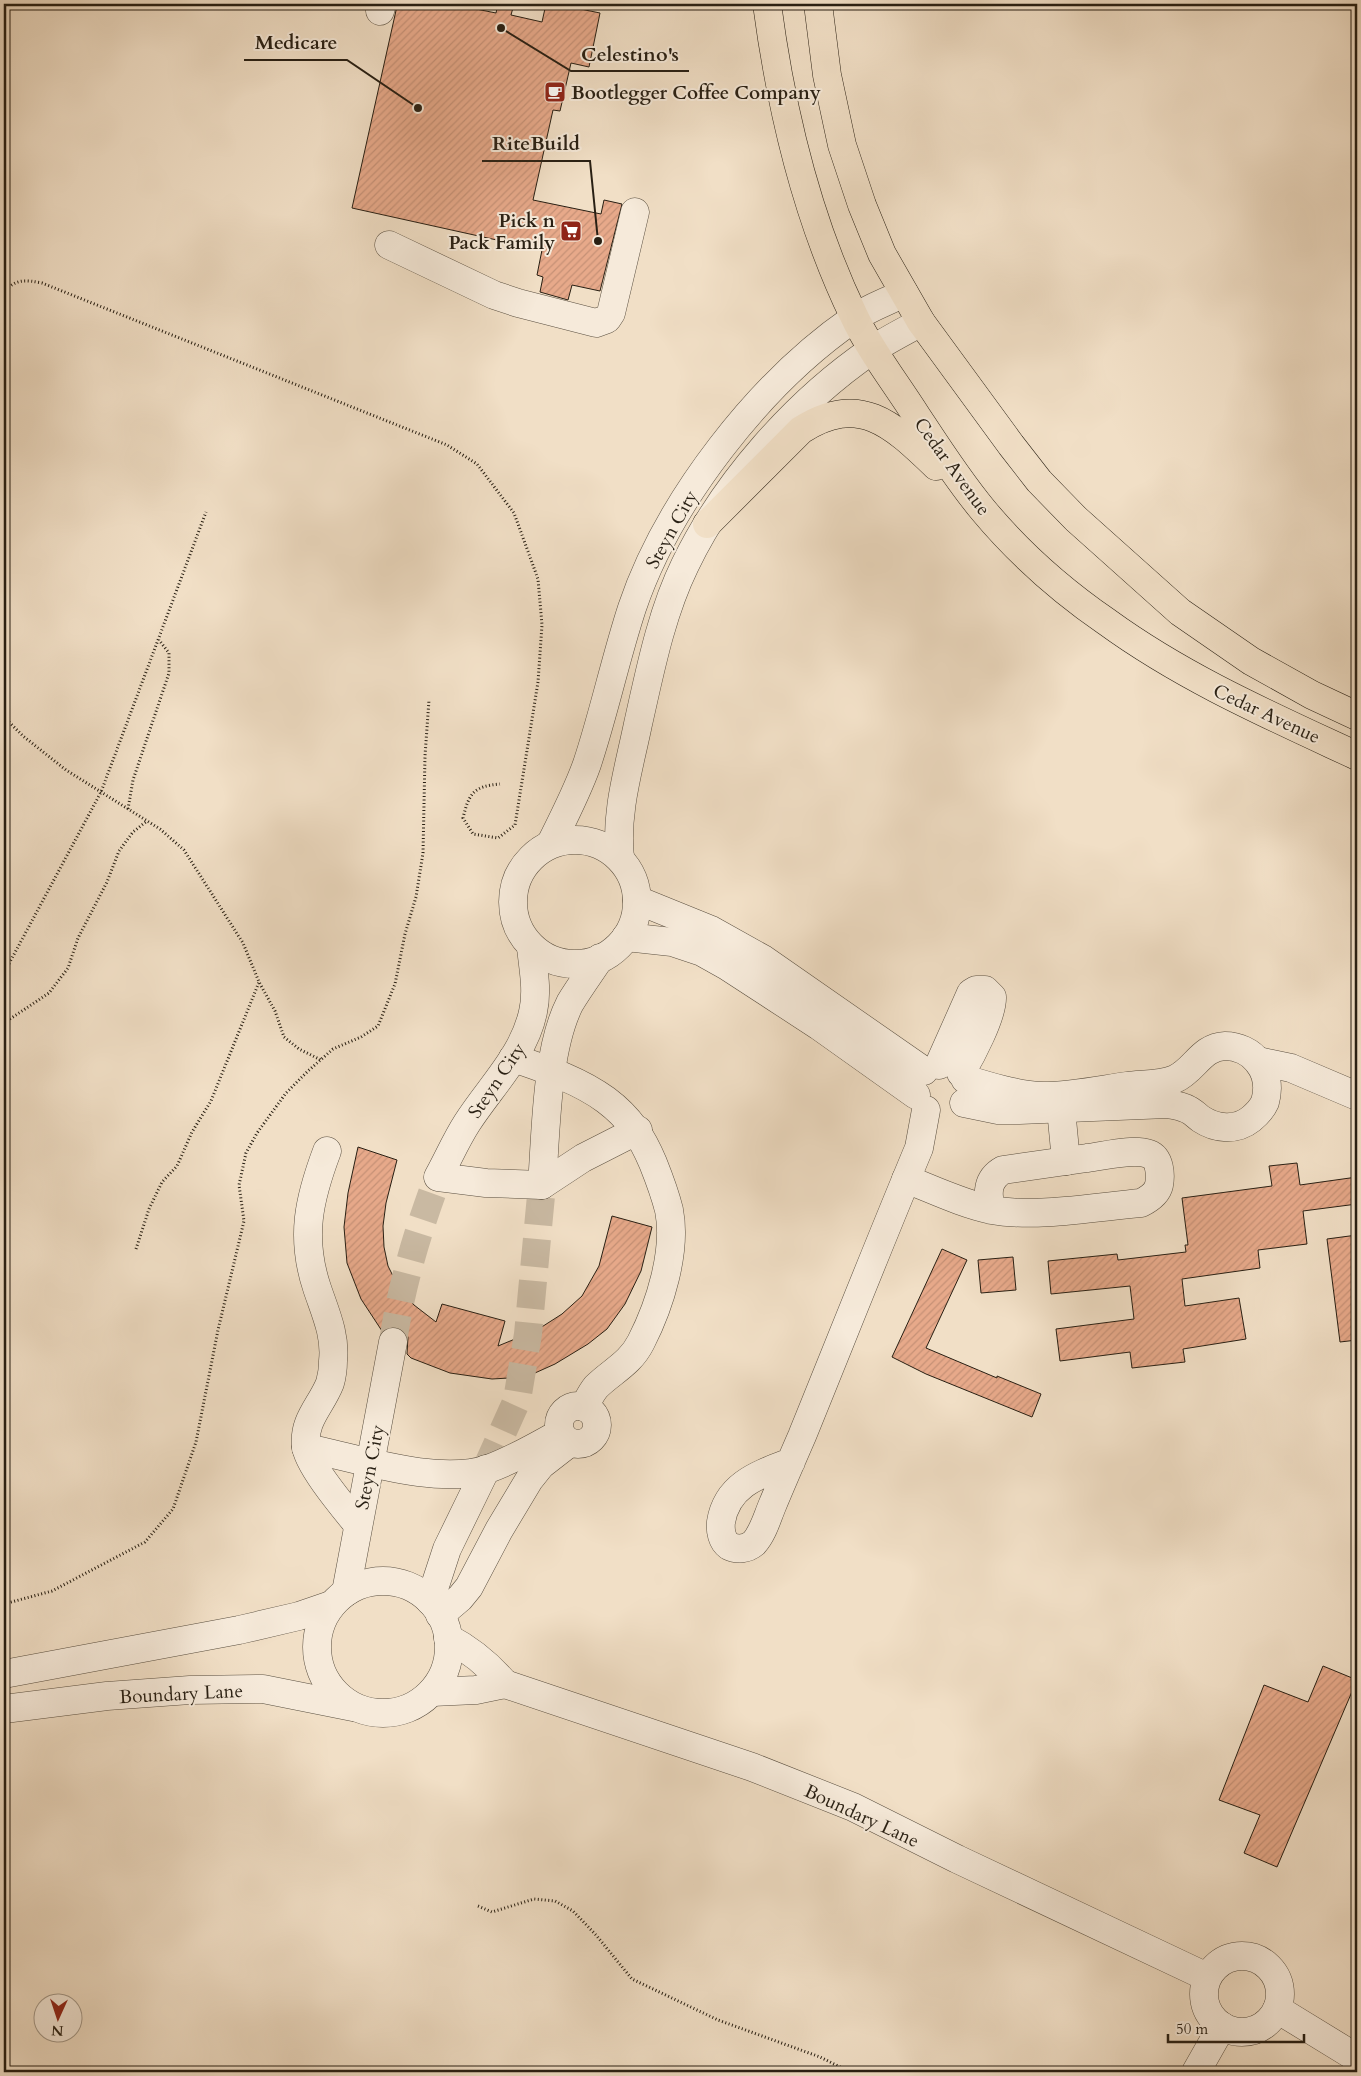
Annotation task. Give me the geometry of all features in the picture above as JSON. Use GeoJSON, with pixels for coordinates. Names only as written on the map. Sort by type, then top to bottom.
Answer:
{"type":"FeatureCollection","features":[{"type":"Feature","properties":{"kind":"main road","name":"Cedar Avenue"},"geometry":{"type":"LineString","coordinates":[[767,4],[774,56],[804,182],[824,244],[855,318],[947,463],[985,511],[1065,591],[1107,623],[1164,661],[1220,692],[1357,756]]}},
{"type":"Feature","properties":{"kind":"main road","name":"Cedar Avenue"},"geometry":{"type":"LineString","coordinates":[[818,4],[827,75],[842,145],[862,205],[882,254],[921,322],[1022,460],[1038,481],[1076,519],[1180,612],[1251,661],[1312,695],[1357,716]]}},
{"type":"Feature","properties":{"kind":"main road"},"geometry":{"type":"LineString","coordinates":[[707,524],[801,430],[817,420],[832,415],[849,413],[873,418],[903,434],[985,511]]}},
{"type":"Feature","properties":{"kind":"street"},"geometry":{"type":"LineString","coordinates":[[390,245],[494,295],[596,323],[607,319],[611,312],[636,212]]}},
{"type":"Feature","properties":{"kind":"street","name":"Steyn City"},"geometry":{"type":"LineString","coordinates":[[551,843],[576,791],[586,765],[632,608],[649,565],[676,512],[712,460],[749,413],[790,371],[822,342],[855,318],[904,294]]}},
{"type":"Feature","properties":{"kind":"street","name":"Steyn City"},"geometry":{"type":"LineString","coordinates":[[620,858],[618,824],[622,799],[646,690],[664,620],[684,566],[707,524],[750,464],[781,428],[842,371],[873,349],[921,322]]}},
{"type":"Feature","properties":{"kind":"street"},"geometry":{"type":"LineString","coordinates":[[569,839],[588,840],[605,847],[620,858],[629,871],[635,885],[637,900],[635,920],[626,937],[614,950],[600,958],[586,963],[571,964],[557,962],[543,956],[531,947],[518,930],[512,910],[513,890],[520,870],[533,854],[551,843],[569,839]]}},
{"type":"Feature","properties":{"kind":"street"},"geometry":{"type":"LineString","coordinates":[[626,937],[672,942],[710,957],[758,985],[900,1082],[942,1089],[1059,1095],[1176,1078],[1186,1072],[1202,1054],[1225,1046],[1237,1048],[1248,1053],[1262,1070],[1267,1091],[1264,1103],[1257,1114],[1248,1121],[1237,1126],[1224,1128],[1212,1125],[1180,1106],[1167,1104],[998,1110],[942,1089],[764,959],[711,930],[637,900]]}},
{"type":"Feature","properties":{"kind":"street","name":"Steyn City"},"geometry":{"type":"LineString","coordinates":[[531,947],[535,991],[528,1031],[513,1058],[466,1124],[438,1177],[486,1184],[542,1185],[552,1071],[559,1030],[570,1003],[600,958]]}},
{"type":"Feature","properties":{"kind":"street"},"geometry":{"type":"LineString","coordinates":[[513,1058],[552,1071],[593,1091],[608,1101],[638,1130],[661,1182],[669,1212],[670,1245],[665,1275],[656,1308],[640,1344],[626,1364],[594,1390],[584,1407],[572,1407],[562,1414],[558,1427],[565,1438]]}},
{"type":"Feature","properties":{"kind":"street"},"geometry":{"type":"LineString","coordinates":[[1262,1070],[1291,1068],[1357,1096]]}},
{"type":"Feature","properties":{"kind":"street"},"geometry":{"type":"LineString","coordinates":[[1262,1070],[1282,1079],[1296,1081],[1357,1107]]}},
{"type":"Feature","properties":{"kind":"street"},"geometry":{"type":"LineString","coordinates":[[791,1462],[942,1089]]}},
{"type":"Feature","properties":{"kind":"street"},"geometry":{"type":"LineString","coordinates":[[1062,1109],[1066,1161]]}},
{"type":"Feature","properties":{"kind":"street"},"geometry":{"type":"LineString","coordinates":[[542,1185],[583,1158],[638,1130]]}},
{"type":"Feature","properties":{"kind":"street"},"geometry":{"type":"LineString","coordinates":[[327,1151],[314,1186],[308,1218],[308,1239],[312,1269],[332,1331],[334,1351],[330,1382],[308,1423],[306,1448],[322,1478],[358,1524]]}},
{"type":"Feature","properties":{"kind":"street"},"geometry":{"type":"LineString","coordinates":[[906,1179],[991,1210],[1033,1212],[1141,1203],[1150,1199],[1155,1193],[1159,1185],[1160,1169],[1155,1159],[1149,1154],[1127,1153],[1003,1170],[991,1180],[988,1195],[991,1210]]}},
{"type":"Feature","properties":{"kind":"street","name":"Steyn City"},"geometry":{"type":"LineString","coordinates":[[339,1599],[372,1462],[393,1342]]}},
{"type":"Feature","properties":{"kind":"street"},"geometry":{"type":"LineString","coordinates":[[306,1448],[417,1473],[448,1474],[486,1470],[532,1449],[565,1438]]}},
{"type":"Feature","properties":{"kind":"street"},"geometry":{"type":"LineString","coordinates":[[440,1618],[469,1587],[499,1530],[529,1480],[565,1438]]}},
{"type":"Feature","properties":{"kind":"street"},"geometry":{"type":"LineString","coordinates":[[339,1599],[321,1623],[316,1643],[318,1663],[326,1682],[340,1698],[357,1708],[377,1713],[397,1712],[416,1704],[432,1692],[446,1667],[449,1652],[440,1618],[447,1549],[486,1470]]}},
{"type":"Feature","properties":{"kind":"street"},"geometry":{"type":"LineString","coordinates":[[4,1674],[240,1630],[299,1616],[339,1599],[367,1583],[390,1581],[412,1588],[440,1618]]}},
{"type":"Feature","properties":{"kind":"street","name":"Boundary Lane"},"geometry":{"type":"LineString","coordinates":[[440,1618],[505,1684],[752,1767],[853,1807],[957,1859],[1207,1977]]}},
{"type":"Feature","properties":{"kind":"street"},"geometry":{"type":"LineString","coordinates":[[432,1692],[476,1690],[505,1684]]}},
{"type":"Feature","properties":{"kind":"street","name":"Boundary Lane"},"geometry":{"type":"LineString","coordinates":[[4,1709],[107,1696],[190,1690],[254,1689],[263,1689],[357,1708]]}},
{"type":"Feature","properties":{"kind":"street"},"geometry":{"type":"LineString","coordinates":[[1235,1956],[1258,1959],[1268,1965],[1275,1974],[1280,1986],[1277,2009],[1270,2020],[1260,2028],[1247,2032],[1234,2031],[1222,2026],[1211,2017],[1205,2004],[1204,1991],[1207,1977],[1214,1967],[1224,1960],[1235,1956]]}},
{"type":"Feature","properties":{"kind":"street"},"geometry":{"type":"LineString","coordinates":[[1277,2009],[1357,2058]]}},
{"type":"Feature","properties":{"kind":"street"},"geometry":{"type":"LineString","coordinates":[[1196,2072],[1222,2026]]}},
{"type":"Feature","properties":{"kind":"path"},"geometry":{"type":"LineString","coordinates":[[4,293],[9,286],[23,280],[42,283],[447,445],[477,464],[514,514],[538,579],[542,625],[538,682],[515,825],[498,838],[473,834],[462,818],[467,798],[483,785],[500,784]]}},
{"type":"Feature","properties":{"kind":"path"},"geometry":{"type":"LineString","coordinates":[[4,973],[101,792],[206,512]]}},
{"type":"Feature","properties":{"kind":"path"},"geometry":{"type":"LineString","coordinates":[[128,809],[133,780],[169,673],[169,653],[159,639]]}},
{"type":"Feature","properties":{"kind":"path"},"geometry":{"type":"LineString","coordinates":[[4,1604],[52,1591],[145,1542],[173,1508],[196,1442],[218,1330],[244,1222],[239,1185],[246,1153],[257,1133],[286,1093],[334,1049],[361,1037],[378,1026],[395,984],[405,934],[416,898],[423,854],[425,756],[429,700]]}},
{"type":"Feature","properties":{"kind":"path"},"geometry":{"type":"LineString","coordinates":[[4,717],[23,736],[66,770],[160,829],[184,850],[243,943],[259,982],[275,1011],[284,1037],[299,1049],[321,1060]]}},
{"type":"Feature","properties":{"kind":"path"},"geometry":{"type":"LineString","coordinates":[[4,1023],[49,993],[68,968],[78,938],[108,882],[120,850],[133,832],[147,821]]}},
{"type":"Feature","properties":{"kind":"path"},"geometry":{"type":"LineString","coordinates":[[136,1249],[149,1209],[162,1182],[177,1166],[192,1132],[211,1101],[259,982]]}},
{"type":"Feature","properties":{"kind":"path"},"geometry":{"type":"LineString","coordinates":[[478,1906],[492,1912],[534,1899],[555,1901],[573,1911],[596,1935],[632,1979],[718,2020],[820,2057],[850,2072]]}},
{"type":"Feature","properties":{"kind":"building"},"geometry":{"type":"Polygon","coordinates":[[[407,4],[462,4],[461,6],[496,13],[498,4],[514,4],[511,15],[542,22],[546,4],[556,4],[600,13],[589,67],[571,63],[560,111],[553,110],[533,200],[601,214],[604,200],[622,204],[600,291],[572,285],[568,300],[540,292],[543,277],[537,275],[542,250],[352,208],[397,6],[406,8],[407,4]]]}},
{"type":"Feature","properties":{"kind":"building"},"geometry":{"type":"Polygon","coordinates":[[[358,1147],[397,1160],[386,1203],[383,1226],[384,1247],[388,1266],[397,1284],[414,1305],[436,1322],[442,1304],[505,1321],[498,1346],[537,1330],[562,1314],[582,1296],[599,1266],[612,1216],[652,1227],[641,1271],[625,1304],[607,1329],[588,1344],[555,1364],[526,1377],[492,1379],[450,1373],[411,1358],[407,1354],[408,1337],[404,1331],[395,1327],[388,1327],[382,1331],[361,1299],[347,1263],[344,1227],[348,1193],[358,1147]]]}},
{"type":"Feature","properties":{"kind":"building"},"geometry":{"type":"Polygon","coordinates":[[[1297,1163],[1300,1185],[1357,1177],[1357,1204],[1303,1211],[1307,1244],[1258,1250],[1260,1268],[1182,1279],[1185,1306],[1239,1298],[1246,1339],[1183,1349],[1185,1362],[1132,1368],[1130,1352],[1060,1361],[1056,1329],[1134,1319],[1130,1286],[1051,1294],[1048,1261],[1117,1254],[1118,1260],[1186,1252],[1185,1245],[1188,1245],[1182,1198],[1272,1186],[1269,1166],[1297,1163]]]}},
{"type":"Feature","properties":{"kind":"building"},"geometry":{"type":"Polygon","coordinates":[[[1357,1235],[1357,1340],[1340,1342],[1327,1239],[1357,1235]]]}},
{"type":"Feature","properties":{"kind":"building"},"geometry":{"type":"Polygon","coordinates":[[[942,1249],[967,1260],[926,1348],[1041,1394],[1032,1417],[926,1374],[892,1357],[942,1249]]]}},
{"type":"Feature","properties":{"kind":"building"},"geometry":{"type":"Polygon","coordinates":[[[1013,1257],[1016,1290],[981,1293],[978,1260],[1013,1257]]]}},
{"type":"Feature","properties":{"kind":"building"},"geometry":{"type":"Polygon","coordinates":[[[1323,1666],[1357,1680],[1277,1867],[1244,1853],[1260,1815],[1219,1800],[1264,1685],[1308,1702],[1323,1666]]]}},
{"type":"Feature","properties":{"kind":"tunnel"},"geometry":{"type":"LineString","coordinates":[[393,1342],[411,1258],[438,1177]]}},
{"type":"Feature","properties":{"kind":"tunnel"},"geometry":{"type":"LineString","coordinates":[[486,1469],[517,1400],[528,1334],[542,1185]]}},
{"type":"Feature","properties":{"kind":"place","name":"Celestino's"},"geometry":{"type":"Point","coordinates":[501,28]}},
{"type":"Feature","properties":{"kind":"place","name":"Bootlegger Coffee Company"},"geometry":{"type":"Point","coordinates":[555,92]}},
{"type":"Feature","properties":{"kind":"place","name":"Medicare"},"geometry":{"type":"Point","coordinates":[418,108]}},
{"type":"Feature","properties":{"kind":"place","name":"Pick n Pack Family"},"geometry":{"type":"Point","coordinates":[571,231]}},
{"type":"Feature","properties":{"kind":"place","name":"RiteBuild"},"geometry":{"type":"Point","coordinates":[598,241]}}]}
